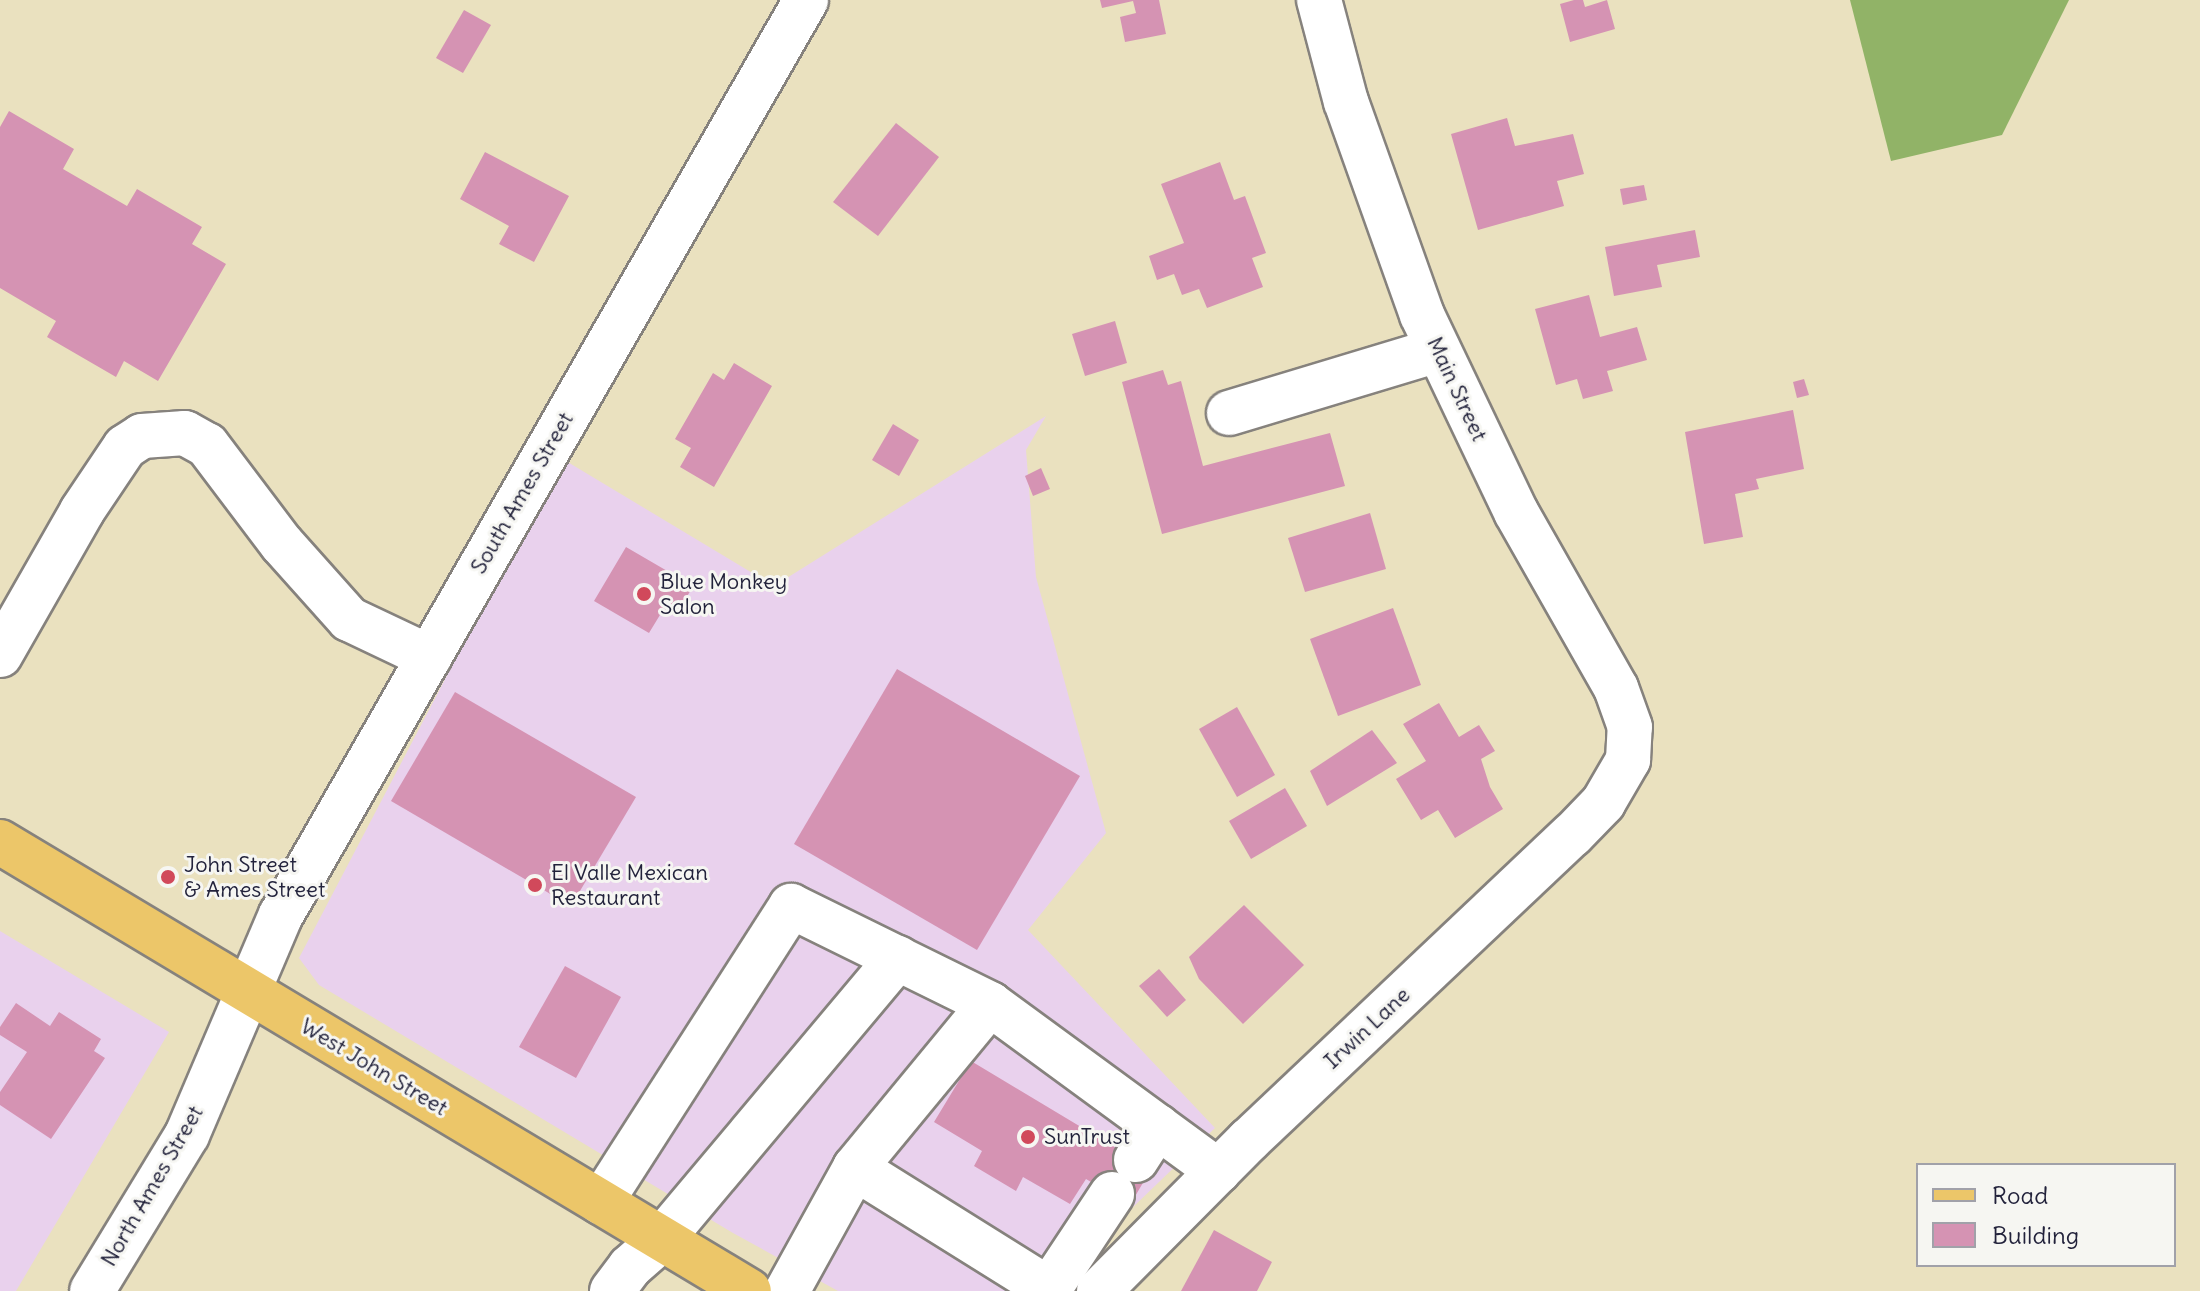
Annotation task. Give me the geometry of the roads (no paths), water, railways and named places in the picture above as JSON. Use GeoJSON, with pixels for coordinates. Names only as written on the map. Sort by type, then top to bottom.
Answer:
{"type":"FeatureCollection","features":[{"type":"Feature","properties":{"kind":"main road","name":"West John Street"},"geometry":{"type":"LineString","coordinates":[[0,842],[749,1291]]}},
{"type":"Feature","properties":{"kind":"street","name":"South Ames Street"},"geometry":{"type":"LineString","coordinates":[[249,991],[281,915],[806,0]]}},
{"type":"Feature","properties":{"kind":"street","name":"Main Street"},"geometry":{"type":"LineString","coordinates":[[1319,0],[1346,102],[1438,350],[1516,512],[1616,688],[1630,727],[1628,760]]}},
{"type":"Feature","properties":{"kind":"street"},"geometry":{"type":"LineString","coordinates":[[1229,413],[1438,350]]}},
{"type":"Feature","properties":{"kind":"street"},"geometry":{"type":"LineString","coordinates":[[0,655],[82,511],[125,447],[142,436],[185,433],[207,445],[282,544],[349,619],[429,657]]}},
{"type":"Feature","properties":{"kind":"street","name":"Irwin Lane"},"geometry":{"type":"LineString","coordinates":[[1099,1291],[1218,1171],[1572,835],[1603,803],[1628,760]]}},
{"type":"Feature","properties":{"kind":"street"},"geometry":{"type":"LineString","coordinates":[[601,1202],[791,906],[990,1004],[1135,1160],[1218,1171]]}},
{"type":"Feature","properties":{"kind":"street"},"geometry":{"type":"LineString","coordinates":[[612,1291],[630,1267],[662,1239],[898,958]]}},
{"type":"Feature","properties":{"kind":"street","name":"North Ames Street"},"geometry":{"type":"LineString","coordinates":[[92,1291],[187,1135],[249,991]]}},
{"type":"Feature","properties":{"kind":"street"},"geometry":{"type":"LineString","coordinates":[[787,1291],[855,1168],[990,1004]]}},
{"type":"Feature","properties":{"kind":"street"},"geometry":{"type":"LineString","coordinates":[[855,1168],[1030,1285],[1135,1160]]}},
{"type":"Feature","properties":{"kind":"place","name":"Blue Monkey Salon"},"geometry":{"type":"Point","coordinates":[644,594]}},
{"type":"Feature","properties":{"kind":"place","name":"John Street & Ames Street"},"geometry":{"type":"Point","coordinates":[168,877]}},
{"type":"Feature","properties":{"kind":"place","name":"El Valle Mexican Restaurant"},"geometry":{"type":"Point","coordinates":[535,885]}},
{"type":"Feature","properties":{"kind":"place","name":"SunTrust"},"geometry":{"type":"Point","coordinates":[1028,1137]}}]}
